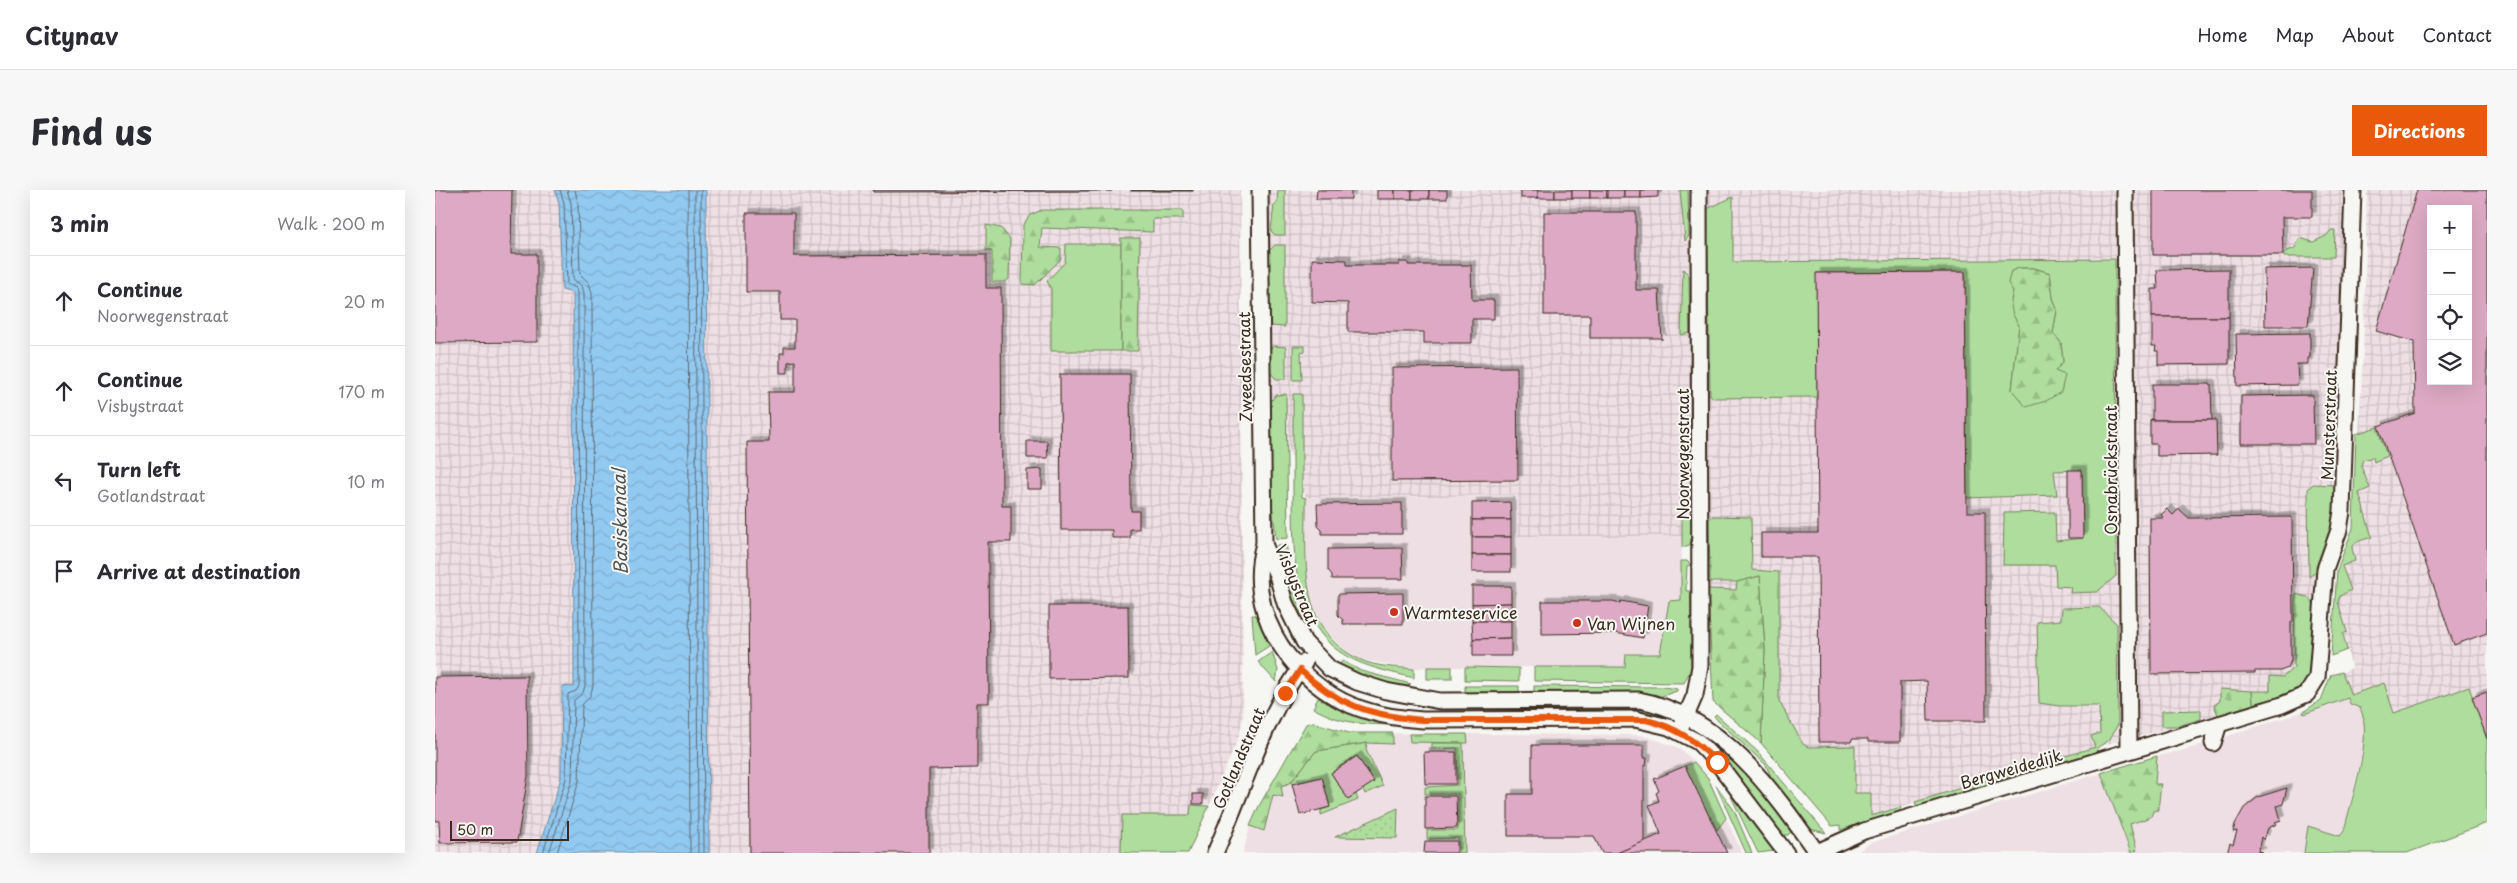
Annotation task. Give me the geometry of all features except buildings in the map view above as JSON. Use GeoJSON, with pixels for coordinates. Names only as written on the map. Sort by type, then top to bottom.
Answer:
{"type":"FeatureCollection","features":[{"type":"Feature","properties":{"kind":"street","name":"Zweedsestraat"},"geometry":{"type":"LineString","coordinates":[[1260,190],[1264,544]]}},
{"type":"Feature","properties":{"kind":"street","name":"Noorwegenstraat"},"geometry":{"type":"LineString","coordinates":[[1679,731],[1695,695],[1699,666],[1699,190]]}},
{"type":"Feature","properties":{"kind":"street","name":"Osnabrückstraat"},"geometry":{"type":"LineString","coordinates":[[2125,190],[2129,750]]}},
{"type":"Feature","properties":{"kind":"street","name":"Munsterstraat"},"geometry":{"type":"LineString","coordinates":[[2319,659],[2325,569],[2339,530],[2343,511],[2353,190]]}},
{"type":"Feature","properties":{"kind":"street","name":"Visbystraat"},"geometry":{"type":"LineString","coordinates":[[1264,544],[1294,624],[1313,653],[1330,669],[1357,682],[1414,698],[1454,702],[1639,700],[1661,705],[1687,715]]}},
{"type":"Feature","properties":{"kind":"street","name":"Visbystraat"},"geometry":{"type":"LineString","coordinates":[[1264,544],[1259,562],[1261,599],[1278,643],[1300,670],[1319,688],[1343,702],[1393,718],[1423,720],[1635,719],[1658,723],[1679,731]]}},
{"type":"Feature","properties":{"kind":"street","name":"Gotlandstraat"},"geometry":{"type":"LineString","coordinates":[[1215,853],[1266,733],[1300,670],[1313,653]]}},
{"type":"Feature","properties":{"kind":"street","name":"Bergweidedijk"},"geometry":{"type":"LineString","coordinates":[[1816,853],[1864,831],[2282,705],[2307,694],[2315,684],[2319,659]]}},
{"type":"Feature","properties":{"kind":"street"},"geometry":{"type":"LineString","coordinates":[[1687,715],[1711,730],[1751,769],[1788,813],[1816,853]]}},
{"type":"Feature","properties":{"kind":"street"},"geometry":{"type":"LineString","coordinates":[[2213,743],[2219,724]]}},
{"type":"Feature","properties":{"kind":"street"},"geometry":{"type":"LineString","coordinates":[[1679,731],[1698,742],[1717,762],[1786,853]]}},
{"type":"Feature","properties":{"kind":"shaded area"},"geometry":{"type":"Polygon","coordinates":[[[435,190],[555,190],[559,203],[561,233],[573,292],[574,687],[562,687],[561,778],[537,853],[435,853],[435,190]]]}},
{"type":"Feature","properties":{"kind":"shaded area"},"geometry":{"type":"Polygon","coordinates":[[[706,190],[1240,190],[1243,718],[1238,739],[1210,804],[1191,805],[1190,815],[1173,853],[709,853],[706,190]]]}},
{"type":"Feature","properties":{"kind":"shaded area"},"geometry":{"type":"Polygon","coordinates":[[[1267,190],[2346,190],[2334,524],[2318,570],[2311,671],[2304,684],[2289,693],[2178,726],[2096,747],[1871,816],[1840,830],[1840,825],[1832,826],[1761,743],[1713,702],[1708,589],[1709,536],[1517,536],[1518,495],[1306,498],[1268,390],[1267,190]]]}},
{"type":"Feature","properties":{"kind":"shaded area"},"geometry":{"type":"Polygon","coordinates":[[[2367,190],[2487,190],[2487,809],[2366,736],[2365,718],[2360,708],[2350,704],[2339,674],[2352,668],[2343,633],[2336,622],[2340,570],[2355,528],[2364,327],[2367,190]]]}},
{"type":"Feature","properties":{"kind":"shaded area"},"geometry":{"type":"Polygon","coordinates":[[[1518,495],[1518,536],[1682,535],[1681,601],[1674,652],[1626,667],[1427,667],[1414,669],[1362,660],[1346,652],[1322,628],[1307,590],[1306,498],[1518,495]]]}},
{"type":"Feature","properties":{"kind":"shaded area"},"geometry":{"type":"Polygon","coordinates":[[[2348,697],[2351,704],[2360,708],[2365,718],[2366,736],[2344,831],[2340,836],[2304,853],[1856,853],[1870,843],[2157,756],[2188,749],[2348,697]]]}},
{"type":"Feature","properties":{"kind":"shaded area"},"geometry":{"type":"Polygon","coordinates":[[[1312,722],[1349,733],[1641,735],[1677,747],[1693,760],[1708,778],[1742,853],[1243,853],[1250,826],[1259,806],[1306,724],[1312,722]]]}},
{"type":"Feature","properties":{"kind":"green space"},"geometry":{"type":"Polygon","coordinates":[[[1278,190],[1285,190],[1285,235],[1275,235],[1271,231],[1278,190]]]}},
{"type":"Feature","properties":{"kind":"green space"},"geometry":{"type":"Polygon","coordinates":[[[1680,190],[1688,190],[1689,236],[1685,241],[1680,190]]]}},
{"type":"Feature","properties":{"kind":"green space"},"geometry":{"type":"Polygon","coordinates":[[[1733,197],[1733,262],[2115,259],[2116,576],[2097,592],[2070,593],[2071,587],[2056,586],[2055,565],[2003,565],[2004,513],[2055,512],[2056,541],[2083,538],[2082,470],[2054,471],[2057,495],[1967,498],[1965,272],[1817,273],[1817,397],[1714,398],[1710,395],[1707,209],[1733,197]],[[2019,268],[2013,290],[2013,311],[2019,325],[2012,390],[2055,371],[2063,362],[2061,343],[2053,333],[2057,310],[2053,298],[2050,273],[2034,268],[2019,268]]]}},
{"type":"Feature","properties":{"kind":"green space"},"geometry":{"type":"Polygon","coordinates":[[[1042,210],[1183,210],[1183,219],[1153,219],[1153,232],[1042,228],[1040,247],[1061,248],[1061,259],[1035,285],[1022,284],[1023,225],[1030,215],[1042,210]]]}},
{"type":"Feature","properties":{"kind":"green space"},"geometry":{"type":"Polygon","coordinates":[[[986,225],[1001,228],[1010,239],[1009,279],[1006,282],[992,282],[992,251],[986,251],[986,225]]]}},
{"type":"Feature","properties":{"kind":"green space"},"geometry":{"type":"Polygon","coordinates":[[[2331,230],[2335,230],[2334,257],[2284,257],[2283,253],[2295,248],[2300,238],[2313,242],[2326,236],[2331,230]]]}},
{"type":"Feature","properties":{"kind":"green space"},"geometry":{"type":"Polygon","coordinates":[[[1121,238],[1140,238],[1138,351],[1121,351],[1121,238]]]}},
{"type":"Feature","properties":{"kind":"green space"},"geometry":{"type":"Polygon","coordinates":[[[1066,244],[1121,244],[1121,351],[1051,351],[1051,289],[1047,281],[1065,262],[1066,244]]]}},
{"type":"Feature","properties":{"kind":"green space"},"geometry":{"type":"Polygon","coordinates":[[[1275,245],[1285,245],[1285,327],[1271,326],[1267,323],[1267,253],[1275,245]]]}},
{"type":"Feature","properties":{"kind":"green space"},"geometry":{"type":"Polygon","coordinates":[[[2019,268],[2034,268],[2050,273],[2053,298],[2057,310],[2053,333],[2061,343],[2063,362],[2055,371],[2065,375],[2061,392],[2046,401],[2026,407],[2012,390],[2019,325],[2014,317],[2011,305],[2013,291],[2008,283],[2011,271],[2019,268]]]}},
{"type":"Feature","properties":{"kind":"green space"},"geometry":{"type":"Polygon","coordinates":[[[1683,269],[1689,275],[1690,333],[1681,335],[1683,269]]]}},
{"type":"Feature","properties":{"kind":"green space"},"geometry":{"type":"Polygon","coordinates":[[[1273,346],[1286,347],[1286,379],[1276,379],[1268,370],[1267,352],[1273,346]]]}},
{"type":"Feature","properties":{"kind":"green space"},"geometry":{"type":"Polygon","coordinates":[[[1293,346],[1305,346],[1305,351],[1301,352],[1302,380],[1293,380],[1293,346]]]}},
{"type":"Feature","properties":{"kind":"green space"},"geometry":{"type":"Polygon","coordinates":[[[1286,394],[1288,538],[1276,539],[1268,468],[1269,404],[1276,395],[1286,394]]]}},
{"type":"Feature","properties":{"kind":"green space"},"geometry":{"type":"Polygon","coordinates":[[[1293,394],[1302,394],[1302,497],[1306,498],[1306,568],[1315,612],[1325,631],[1340,647],[1361,660],[1373,664],[1414,669],[1414,678],[1370,666],[1348,657],[1330,644],[1317,628],[1307,610],[1301,591],[1294,551],[1293,394]]]}},
{"type":"Feature","properties":{"kind":"green space"},"geometry":{"type":"Polygon","coordinates":[[[2377,427],[2387,456],[2374,462],[2373,457],[2363,460],[2361,466],[2370,488],[2359,493],[2372,537],[2356,542],[2352,548],[2355,561],[2342,566],[2351,590],[2340,596],[2338,602],[2347,632],[2343,634],[2347,650],[2331,656],[2337,570],[2353,528],[2356,434],[2377,427]]]}},
{"type":"Feature","properties":{"kind":"green space"},"geometry":{"type":"Polygon","coordinates":[[[2313,484],[2335,485],[2334,524],[2318,570],[2309,577],[2308,489],[2313,484]]]}},
{"type":"Feature","properties":{"kind":"green space"},"geometry":{"type":"Polygon","coordinates":[[[1713,516],[1751,517],[1752,570],[1779,572],[1779,701],[1803,744],[1808,747],[1855,746],[1855,793],[1871,793],[1871,816],[1901,807],[1899,812],[1840,830],[1840,825],[1832,826],[1761,743],[1765,650],[1760,576],[1737,582],[1710,582],[1709,519],[1713,516]]]}},
{"type":"Feature","properties":{"kind":"green space"},"geometry":{"type":"Polygon","coordinates":[[[1691,517],[1691,543],[1687,547],[1682,547],[1682,518],[1691,517]]]}},
{"type":"Feature","properties":{"kind":"green space"},"geometry":{"type":"Polygon","coordinates":[[[1286,544],[1294,593],[1305,623],[1299,627],[1279,561],[1277,545],[1286,544]]]}},
{"type":"Feature","properties":{"kind":"green space"},"geometry":{"type":"Polygon","coordinates":[[[1681,561],[1687,561],[1691,565],[1687,566],[1686,591],[1691,591],[1691,669],[1684,683],[1534,681],[1534,667],[1625,667],[1626,654],[1660,654],[1669,601],[1681,600],[1681,561]]]}},
{"type":"Feature","properties":{"kind":"green space"},"geometry":{"type":"Polygon","coordinates":[[[1760,576],[1765,650],[1761,743],[1713,702],[1708,589],[1736,590],[1737,582],[1760,576]]]}},
{"type":"Feature","properties":{"kind":"green space"},"geometry":{"type":"Polygon","coordinates":[[[2295,594],[2308,597],[2315,606],[2312,659],[2307,678],[2303,684],[2292,691],[2279,697],[2253,704],[2252,691],[2270,691],[2270,676],[2283,677],[2294,667],[2295,594]]]}},
{"type":"Feature","properties":{"kind":"green space"},"geometry":{"type":"Polygon","coordinates":[[[2099,607],[2117,624],[2118,724],[2110,739],[2097,748],[2098,752],[1917,807],[1915,802],[2095,747],[2091,736],[2100,733],[2099,706],[2059,706],[2039,703],[2037,622],[2061,620],[2062,608],[2099,607]]]}},
{"type":"Feature","properties":{"kind":"green space"},"geometry":{"type":"Polygon","coordinates":[[[1252,615],[1256,615],[1269,646],[1255,655],[1252,615]]]}},
{"type":"Feature","properties":{"kind":"green space"},"geometry":{"type":"Polygon","coordinates":[[[1272,652],[1278,670],[1276,682],[1258,662],[1272,652]]]}},
{"type":"Feature","properties":{"kind":"green space"},"geometry":{"type":"Polygon","coordinates":[[[1343,661],[1361,671],[1411,684],[1395,688],[1374,683],[1336,666],[1343,661]]]}},
{"type":"Feature","properties":{"kind":"green space"},"geometry":{"type":"Polygon","coordinates":[[[1427,667],[1452,667],[1452,679],[1427,679],[1427,667]]]}},
{"type":"Feature","properties":{"kind":"green space"},"geometry":{"type":"Polygon","coordinates":[[[1465,667],[1519,668],[1519,681],[1465,680],[1465,667]]]}},
{"type":"Feature","properties":{"kind":"green space"},"geometry":{"type":"Polygon","coordinates":[[[2342,672],[2351,695],[2384,683],[2394,713],[2469,687],[2487,739],[2487,823],[2407,853],[2304,853],[2308,826],[2340,836],[2344,831],[2360,768],[2363,751],[2364,720],[2360,708],[2350,704],[2348,698],[2304,714],[2303,712],[2321,700],[2331,675],[2342,672]]]}},
{"type":"Feature","properties":{"kind":"green space"},"geometry":{"type":"Polygon","coordinates":[[[1465,686],[1519,686],[1519,694],[1465,695],[1465,686]]]}},
{"type":"Feature","properties":{"kind":"green space"},"geometry":{"type":"Polygon","coordinates":[[[1534,686],[1663,687],[1677,689],[1677,691],[1656,698],[1534,696],[1534,686]]]}},
{"type":"Feature","properties":{"kind":"green space"},"geometry":{"type":"Polygon","coordinates":[[[2220,689],[2252,691],[2253,704],[2218,715],[2214,705],[2220,701],[2220,689]]]}},
{"type":"Feature","properties":{"kind":"green space"},"geometry":{"type":"Polygon","coordinates":[[[1318,698],[1327,699],[1393,725],[1361,723],[1333,717],[1313,708],[1318,698]]]}},
{"type":"Feature","properties":{"kind":"green space"},"geometry":{"type":"Polygon","coordinates":[[[1537,706],[1636,707],[1667,715],[1663,722],[1534,713],[1537,706]]]}},
{"type":"Feature","properties":{"kind":"green space"},"geometry":{"type":"Polygon","coordinates":[[[2201,710],[2201,719],[2178,726],[2162,726],[2162,711],[2201,710]]]}},
{"type":"Feature","properties":{"kind":"green space"},"geometry":{"type":"Polygon","coordinates":[[[1716,714],[1758,752],[1826,833],[1806,828],[1777,792],[1766,765],[1718,721],[1714,716],[1716,714]]]}},
{"type":"Feature","properties":{"kind":"green space"},"geometry":{"type":"Polygon","coordinates":[[[1312,722],[1349,733],[1393,733],[1393,744],[1367,743],[1316,751],[1290,783],[1281,786],[1283,797],[1273,795],[1264,831],[1250,826],[1259,806],[1306,724],[1312,722]]]}},
{"type":"Feature","properties":{"kind":"green space"},"geometry":{"type":"Polygon","coordinates":[[[1409,734],[1467,734],[1468,743],[1410,742],[1409,734]]]}},
{"type":"Feature","properties":{"kind":"green space"},"geometry":{"type":"Polygon","coordinates":[[[1713,737],[1742,764],[1792,827],[1792,831],[1788,835],[1781,835],[1711,742],[1713,737]]]}},
{"type":"Feature","properties":{"kind":"green space"},"geometry":{"type":"Polygon","coordinates":[[[1367,743],[1366,750],[1383,786],[1365,794],[1363,789],[1374,782],[1356,756],[1331,773],[1348,799],[1356,794],[1358,800],[1321,815],[1321,810],[1330,807],[1322,777],[1292,784],[1291,782],[1316,751],[1367,743]]]}},
{"type":"Feature","properties":{"kind":"green space"},"geometry":{"type":"Polygon","coordinates":[[[1432,743],[1463,743],[1465,853],[1459,853],[1458,838],[1427,839],[1427,830],[1458,830],[1458,794],[1425,794],[1425,787],[1458,785],[1457,748],[1432,749],[1432,743]]]}},
{"type":"Feature","properties":{"kind":"green space"},"geometry":{"type":"Polygon","coordinates":[[[2157,756],[2155,784],[2161,784],[2158,810],[2153,811],[2151,817],[2130,824],[2137,850],[2131,853],[2101,773],[2157,756]]]}},
{"type":"Feature","properties":{"kind":"green space"},"geometry":{"type":"Polygon","coordinates":[[[1694,762],[1708,778],[1726,818],[1717,830],[1711,817],[1708,818],[1685,766],[1694,762]]]}},
{"type":"Feature","properties":{"kind":"green space"},"geometry":{"type":"Polygon","coordinates":[[[1716,785],[1734,810],[1752,853],[1746,853],[1716,785]]]}},
{"type":"Feature","properties":{"kind":"green space"},"geometry":{"type":"Polygon","coordinates":[[[1728,790],[1774,851],[1758,853],[1728,790]]]}},
{"type":"Feature","properties":{"kind":"green space"},"geometry":{"type":"Polygon","coordinates":[[[1191,805],[1209,806],[1188,853],[1121,853],[1122,815],[1190,815],[1191,805]]]}},
{"type":"Feature","properties":{"kind":"green space"},"geometry":{"type":"Polygon","coordinates":[[[1398,808],[1397,838],[1335,837],[1398,808]]]}},
{"type":"Feature","properties":{"kind":"water","name":"Basiskanaal"},"geometry":{"type":"Polygon","coordinates":[[[555,190],[706,190],[709,853],[537,853],[561,778],[562,686],[574,687],[573,293],[562,290],[559,203],[555,190]]]}},
{"type":"Feature","properties":{"kind":"place","name":"Warmteservice"},"geometry":{"type":"Point","coordinates":[1394,612]}},
{"type":"Feature","properties":{"kind":"place","name":"Van Wijnen"},"geometry":{"type":"Point","coordinates":[1577,623]}},
{"type":"Feature","properties":{"kind":"route"},"geometry":{"type":"LineString","coordinates":[[1285,693],[1300,670],[1319,688],[1343,702],[1393,718],[1423,720],[1646,720],[1669,726],[1698,742],[1717,762]]}}]}
